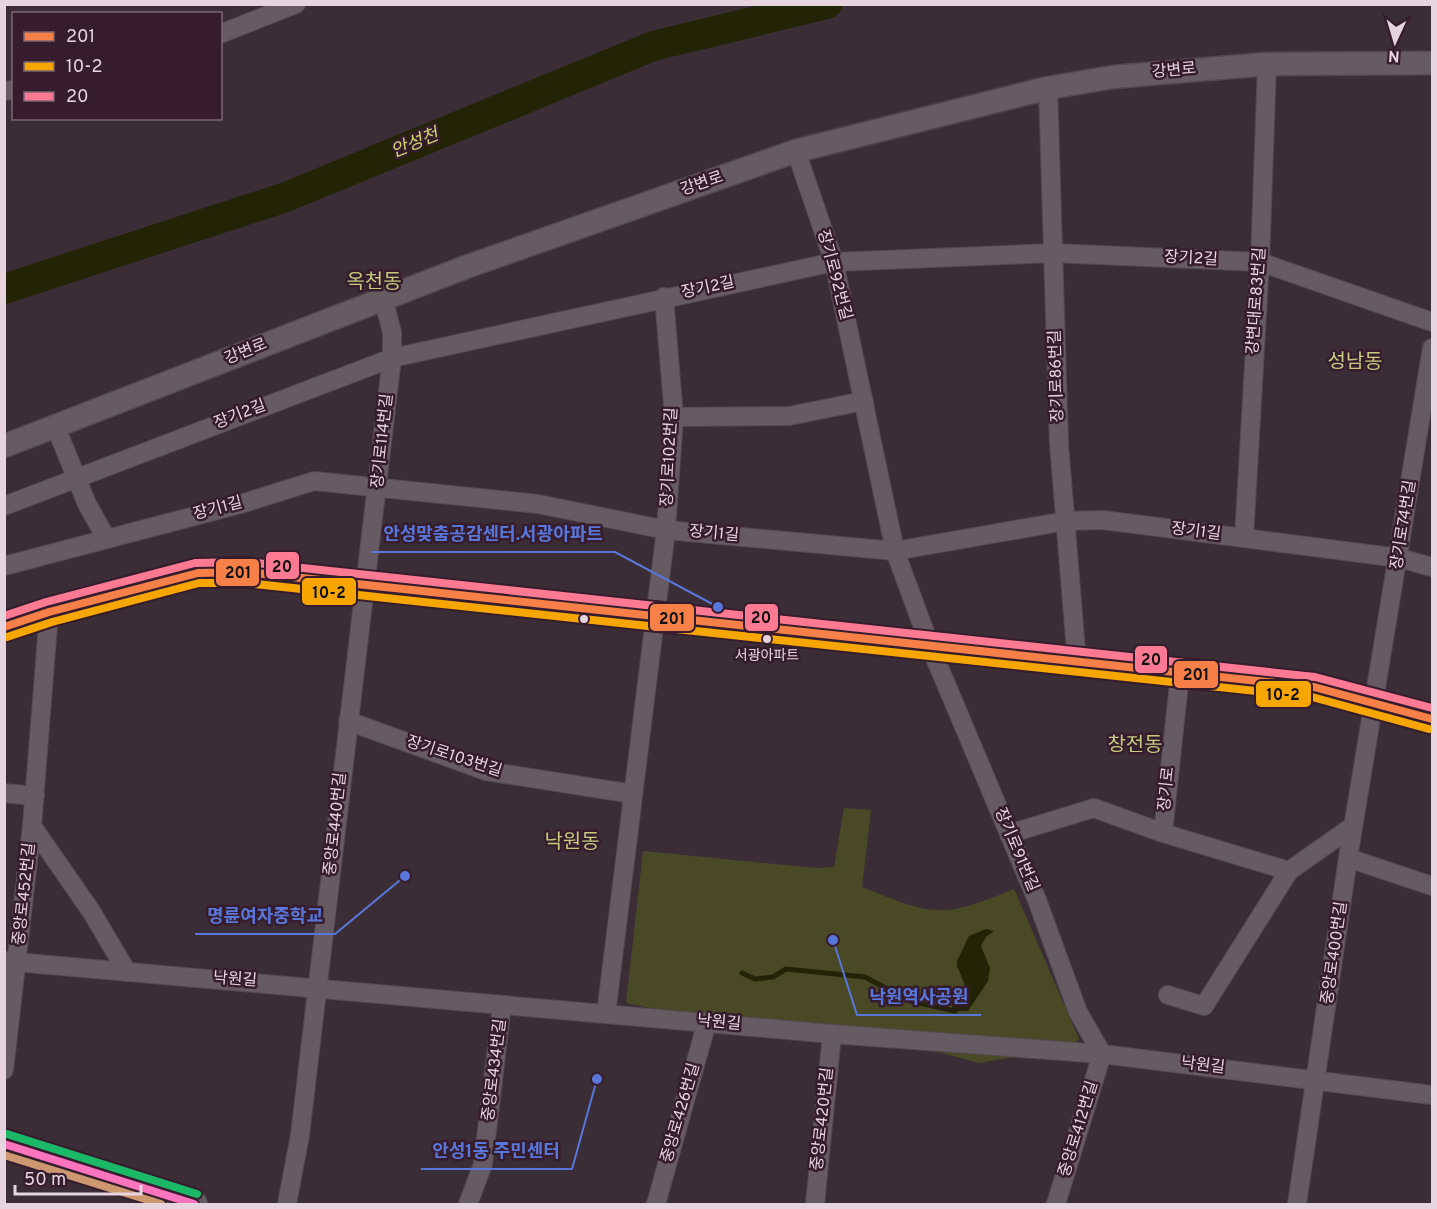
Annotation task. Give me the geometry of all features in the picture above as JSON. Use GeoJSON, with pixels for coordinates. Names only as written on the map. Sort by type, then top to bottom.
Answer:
{"type":"FeatureCollection","features":[{"type":"Feature","properties":{"kind":"main road"},"geometry":{"type":"LineString","coordinates":[[4,627],[49,612],[198,573],[246,572],[1314,687],[1432,719]]}},
{"type":"Feature","properties":{"kind":"main road"},"geometry":{"type":"LineString","coordinates":[[4,1144],[194,1204]]}},
{"type":"Feature","properties":{"kind":"street"},"geometry":{"type":"LineString","coordinates":[[222,33],[296,4]]}},
{"type":"Feature","properties":{"kind":"street","name":"강변로"},"geometry":{"type":"LineString","coordinates":[[4,446],[55,424],[383,298],[796,151],[1048,88],[1113,76],[1267,64],[1432,63]]}},
{"type":"Feature","properties":{"kind":"street","name":"강변대로83번길"},"geometry":{"type":"LineString","coordinates":[[1244,538],[1260,262],[1267,64]]}},
{"type":"Feature","properties":{"kind":"street","name":"장기로86번길"},"geometry":{"type":"LineString","coordinates":[[1048,88],[1059,444],[1077,663]]}},
{"type":"Feature","properties":{"kind":"street","name":"장기로92번길"},"geometry":{"type":"LineString","coordinates":[[796,151],[834,262],[895,551],[930,646]]}},
{"type":"Feature","properties":{"kind":"street","name":"장기2길"},"geometry":{"type":"LineString","coordinates":[[4,506],[392,358],[664,297],[834,262],[1053,253],[1260,262],[1432,322]]}},
{"type":"Feature","properties":{"kind":"street","name":"장기로102번길"},"geometry":{"type":"LineString","coordinates":[[654,617],[666,530],[674,417],[664,297]]}},
{"type":"Feature","properties":{"kind":"street","name":"장기로114번길"},"geometry":{"type":"LineString","coordinates":[[364,585],[378,488],[392,358],[392,332],[383,298]]}},
{"type":"Feature","properties":{"kind":"street","name":"장기로74번길"},"geometry":{"type":"LineString","coordinates":[[1374,702],[1432,348]]}},
{"type":"Feature","properties":{"kind":"street"},"geometry":{"type":"LineString","coordinates":[[674,417],[789,416],[864,401]]}},
{"type":"Feature","properties":{"kind":"street"},"geometry":{"type":"LineString","coordinates":[[55,424],[76,477],[106,538]]}},
{"type":"Feature","properties":{"kind":"street","name":"장기1길"},"geometry":{"type":"LineString","coordinates":[[4,566],[314,481],[538,504],[666,530],[895,551],[1066,521],[1103,520],[1399,558],[1432,567]]}},
{"type":"Feature","properties":{"kind":"street","name":"중앙로440번길"},"geometry":{"type":"LineString","coordinates":[[287,1204],[300,1135],[364,585]]}},
{"type":"Feature","properties":{"kind":"street","name":"중앙로452번길"},"geometry":{"type":"LineString","coordinates":[[4,1070],[11,962],[35,796],[49,612]]}},
{"type":"Feature","properties":{"kind":"street"},"geometry":{"type":"LineString","coordinates":[[606,1014],[654,617]]}},
{"type":"Feature","properties":{"kind":"street","name":"장기로91번길"},"geometry":{"type":"LineString","coordinates":[[930,646],[1037,900],[1078,1012],[1102,1054]]}},
{"type":"Feature","properties":{"kind":"street","name":"장기로"},"geometry":{"type":"LineString","coordinates":[[1162,833],[1180,674]]}},
{"type":"Feature","properties":{"kind":"street","name":"중앙로400번길"},"geometry":{"type":"LineString","coordinates":[[1297,1204],[1348,858],[1374,702]]}},
{"type":"Feature","properties":{"kind":"street","name":"장기로103번길"},"geometry":{"type":"LineString","coordinates":[[348,721],[486,771],[633,794]]}},
{"type":"Feature","properties":{"kind":"street"},"geometry":{"type":"LineString","coordinates":[[4,794],[35,796]]}},
{"type":"Feature","properties":{"kind":"street"},"geometry":{"type":"LineString","coordinates":[[1009,834],[1094,808],[1162,833],[1289,871]]}},
{"type":"Feature","properties":{"kind":"street","name":"중앙로452번길"},"geometry":{"type":"LineString","coordinates":[[32,826],[91,911],[127,972]]}},
{"type":"Feature","properties":{"kind":"street"},"geometry":{"type":"LineString","coordinates":[[1168,996],[1204,1006],[1289,871],[1353,826]]}},
{"type":"Feature","properties":{"kind":"street"},"geometry":{"type":"LineString","coordinates":[[1348,858],[1432,886]]}},
{"type":"Feature","properties":{"kind":"street","name":"낙원길"},"geometry":{"type":"LineString","coordinates":[[11,962],[318,987],[832,1034],[1102,1054],[1432,1095]]}},
{"type":"Feature","properties":{"kind":"street","name":"중앙로434번길"},"geometry":{"type":"LineString","coordinates":[[468,1204],[483,1164],[502,1005]]}},
{"type":"Feature","properties":{"kind":"street","name":"중앙로426번길"},"geometry":{"type":"LineString","coordinates":[[656,1204],[707,1022]]}},
{"type":"Feature","properties":{"kind":"street","name":"중앙로420번길"},"geometry":{"type":"LineString","coordinates":[[815,1204],[832,1034]]}},
{"type":"Feature","properties":{"kind":"street","name":"중앙로412번길"},"geometry":{"type":"LineString","coordinates":[[1056,1204],[1102,1054]]}},
{"type":"Feature","properties":{"kind":"shaded area"},"geometry":{"type":"Polygon","coordinates":[[[844,808],[871,810],[862,887],[906,904],[938,910],[970,905],[1014,889],[1079,1039],[1070,1047],[979,1063],[938,1052],[797,1038],[626,1003],[643,851],[816,868],[834,867],[844,808]]]}},
{"type":"Feature","properties":{"kind":"shaded area"},"geometry":{"type":"Polygon","coordinates":[[[986,929],[994,931],[986,937],[981,946],[990,968],[988,981],[968,1011],[955,1011],[952,1007],[952,1000],[965,985],[957,961],[969,936],[986,929]]]}},
{"type":"Feature","properties":{"kind":"waterway","name":"안성천"},"geometry":{"type":"LineString","coordinates":[[4,289],[286,197],[653,46],[827,4]]}},
{"type":"Feature","properties":{"kind":"waterway"},"geometry":{"type":"LineString","coordinates":[[742,973],[755,979],[773,977],[786,969],[865,977],[910,1001],[955,1011]]}},
{"type":"Feature","properties":{"kind":"transit line","name":"20"},"geometry":{"type":"LineString","coordinates":[[4,616],[46,602],[195,563],[247,562],[1315,677],[1432,708]]}},
{"type":"Feature","properties":{"kind":"transit line","name":"201"},"geometry":{"type":"LineString","coordinates":[[4,627],[49,612],[198,573],[246,572],[1314,687],[1432,719]]}},
{"type":"Feature","properties":{"kind":"transit line","name":"10-2"},"geometry":{"type":"LineString","coordinates":[[7,637],[52,622],[199,583],[246,583],[1312,697],[1429,729]]}},
{"type":"Feature","properties":{"kind":"transit line"},"geometry":{"type":"LineString","coordinates":[[7,1134],[197,1194]]}},
{"type":"Feature","properties":{"kind":"transit line"},"geometry":{"type":"LineString","coordinates":[[4,1144],[194,1204]]}},
{"type":"Feature","properties":{"kind":"transit line","name":"50"},"geometry":{"type":"LineString","coordinates":[[4,1155],[161,1204]]}},
{"type":"Feature","properties":{"kind":"place","name":"안성맞춤공감센터.서광아파트"},"geometry":{"type":"Point","coordinates":[718,607]}},
{"type":"Feature","properties":{"kind":"place","name":"서광아파트"},"geometry":{"type":"Point","coordinates":[767,639]}},
{"type":"Feature","properties":{"kind":"place","name":"명륜여자중학교"},"geometry":{"type":"Point","coordinates":[405,876]}},
{"type":"Feature","properties":{"kind":"place","name":"낙원역사공원"},"geometry":{"type":"Point","coordinates":[833,940]}},
{"type":"Feature","properties":{"kind":"place","name":"안성1동 주민센터"},"geometry":{"type":"Point","coordinates":[597,1079]}},
{"type":"Feature","properties":{"kind":"district","name":"옥천동"},"geometry":{"type":"Point","coordinates":[374,283]}},
{"type":"Feature","properties":{"kind":"district","name":"성남동"},"geometry":{"type":"Point","coordinates":[1355,363]}},
{"type":"Feature","properties":{"kind":"district","name":"창전동"},"geometry":{"type":"Point","coordinates":[1135,746]}},
{"type":"Feature","properties":{"kind":"district","name":"낙원동"},"geometry":{"type":"Point","coordinates":[572,843]}}]}
